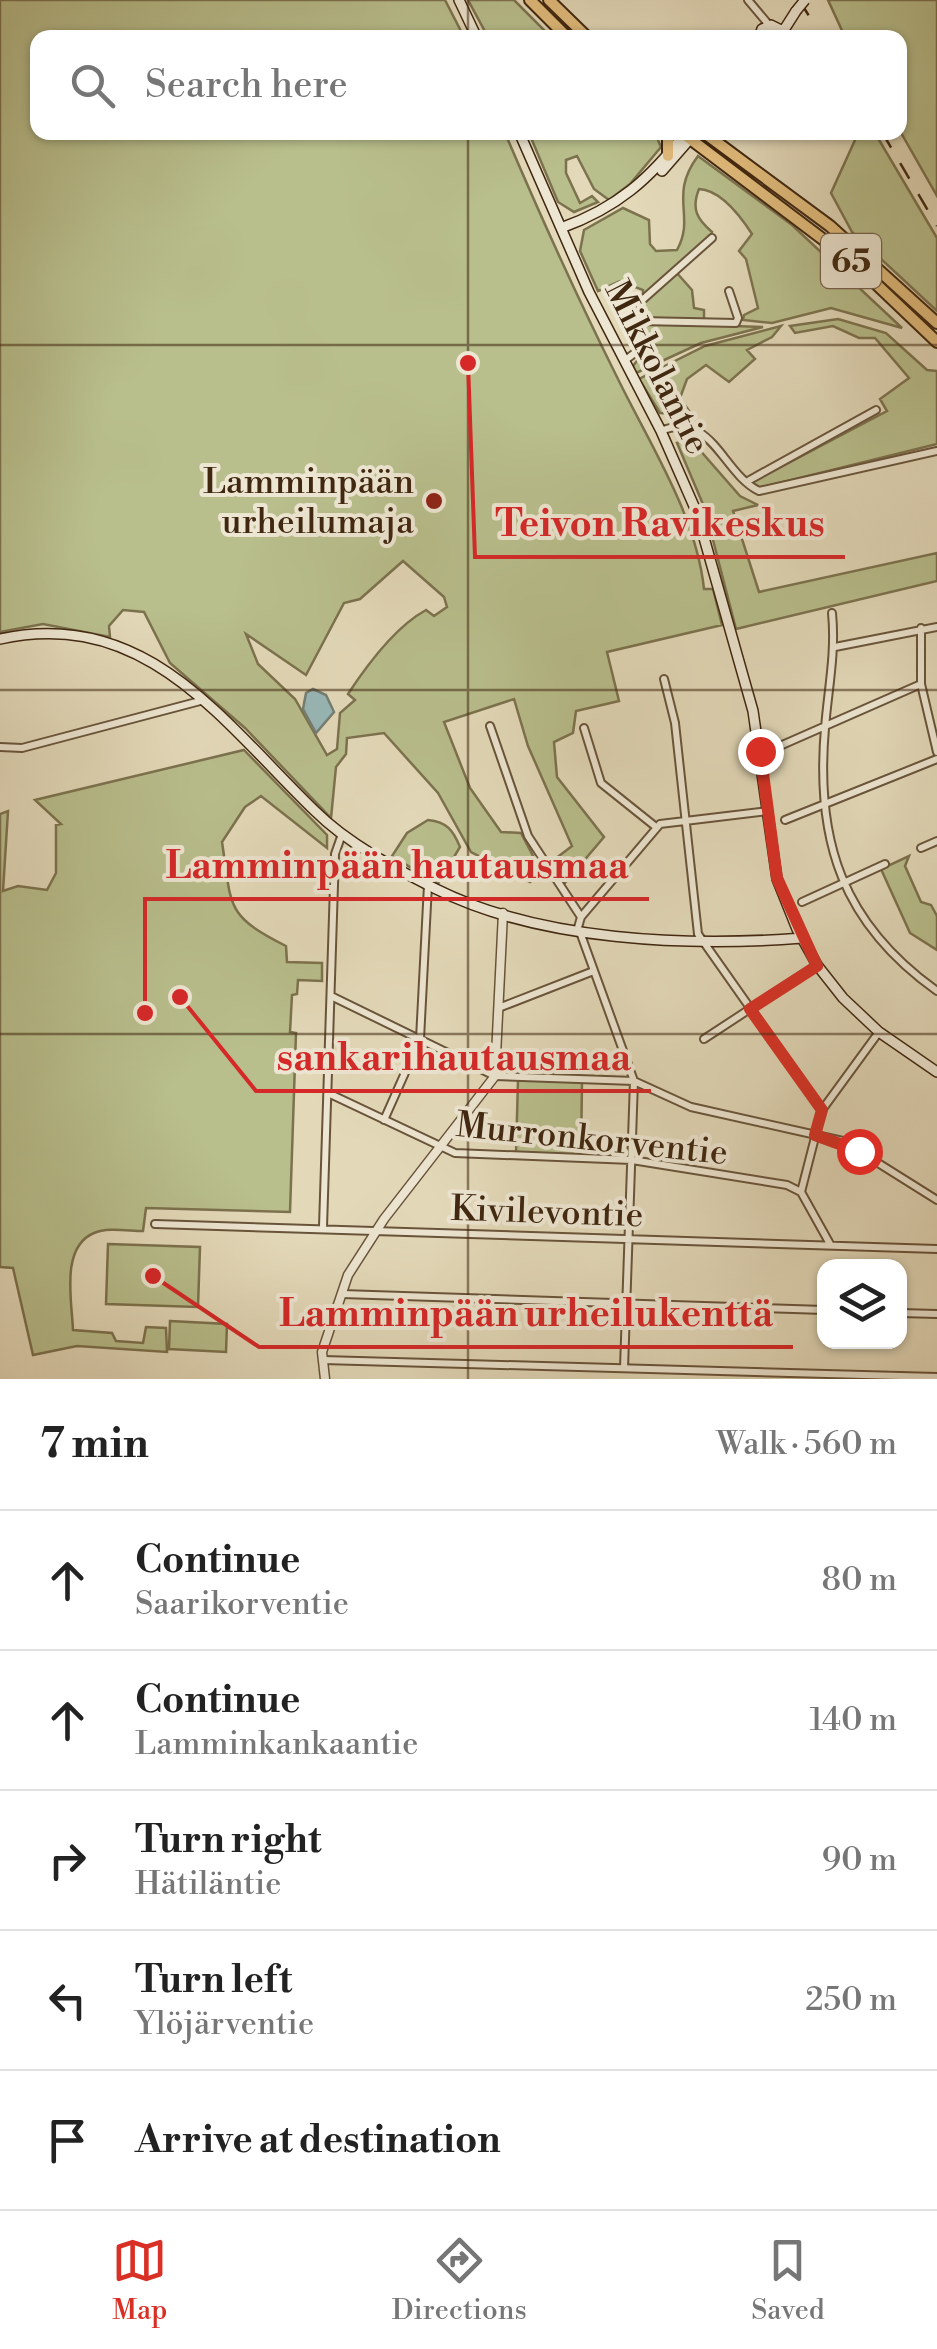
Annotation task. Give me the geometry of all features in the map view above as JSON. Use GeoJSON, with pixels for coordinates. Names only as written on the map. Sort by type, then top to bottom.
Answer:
{"type":"FeatureCollection","features":[{"type":"Feature","properties":{"kind":"highway"},"geometry":{"type":"LineString","coordinates":[[530,0],[560,30]]}},
{"type":"Feature","properties":{"kind":"highway"},"geometry":{"type":"LineString","coordinates":[[549,0],[580,30]]}},
{"type":"Feature","properties":{"kind":"highway"},"geometry":{"type":"LineString","coordinates":[[668,140],[668,156]]}},
{"type":"Feature","properties":{"kind":"highway","name":"65"},"geometry":{"type":"LineString","coordinates":[[695,140],[853,262],[937,342]]}},
{"type":"Feature","properties":{"kind":"highway","name":"65"},"geometry":{"type":"LineString","coordinates":[[715,140],[860,250],[937,322]]}},
{"type":"Feature","properties":{"kind":"highway"},"geometry":{"type":"LineString","coordinates":[[724,140],[757,171]]}},
{"type":"Feature","properties":{"kind":"main road"},"geometry":{"type":"LineString","coordinates":[[459,0],[474,30]]}},
{"type":"Feature","properties":{"kind":"main road"},"geometry":{"type":"LineString","coordinates":[[775,30],[804,0]]}},
{"type":"Feature","properties":{"kind":"main road","name":"Mikkolantie"},"geometry":{"type":"LineString","coordinates":[[523,140],[623,362],[661,431],[697,512],[754,711],[777,878],[802,938],[817,966],[879,1032],[937,1072]]}},
{"type":"Feature","properties":{"kind":"main road"},"geometry":{"type":"LineString","coordinates":[[651,178],[682,140]]}},
{"type":"Feature","properties":{"kind":"main road"},"geometry":{"type":"LineString","coordinates":[[561,228],[616,204],[664,170],[683,140]]}},
{"type":"Feature","properties":{"kind":"main road"},"geometry":{"type":"LineString","coordinates":[[0,639],[56,631],[107,643],[154,662],[204,700],[313,810],[342,833],[428,885],[504,913],[578,932],[802,938]]}},
{"type":"Feature","properties":{"kind":"street"},"geometry":{"type":"LineString","coordinates":[[748,0],[773,30]]}},
{"type":"Feature","properties":{"kind":"street"},"geometry":{"type":"LineString","coordinates":[[623,362],[639,351],[640,302],[712,238]]}},
{"type":"Feature","properties":{"kind":"street"},"geometry":{"type":"LineString","coordinates":[[640,321],[736,323],[738,318],[729,291]]}},
{"type":"Feature","properties":{"kind":"street"},"geometry":{"type":"LineString","coordinates":[[746,482],[876,410]]}},
{"type":"Feature","properties":{"kind":"street"},"geometry":{"type":"LineString","coordinates":[[661,431],[680,426],[697,428],[757,490],[773,490],[937,450]]}},
{"type":"Feature","properties":{"kind":"street"},"geometry":{"type":"LineString","coordinates":[[832,613],[835,647],[825,726],[831,847],[843,884],[877,940],[937,991]]}},
{"type":"Feature","properties":{"kind":"street"},"geometry":{"type":"LineString","coordinates":[[835,647],[937,627]]}},
{"type":"Feature","properties":{"kind":"street"},"geometry":{"type":"LineString","coordinates":[[785,820],[937,755],[922,684],[921,628]]}},
{"type":"Feature","properties":{"kind":"street"},"geometry":{"type":"LineString","coordinates":[[664,679],[675,723],[701,938],[822,1110]]}},
{"type":"Feature","properties":{"kind":"street"},"geometry":{"type":"LineString","coordinates":[[773,749],[922,684]]}},
{"type":"Feature","properties":{"kind":"street"},"geometry":{"type":"LineString","coordinates":[[0,747],[22,748],[204,700]]}},
{"type":"Feature","properties":{"kind":"street"},"geometry":{"type":"LineString","coordinates":[[490,726],[528,836],[581,917]]}},
{"type":"Feature","properties":{"kind":"street"},"geometry":{"type":"LineString","coordinates":[[584,728],[597,777],[656,827]]}},
{"type":"Feature","properties":{"kind":"street"},"geometry":{"type":"LineString","coordinates":[[624,1368],[634,1081],[578,932],[581,917],[656,827],[768,810]]}},
{"type":"Feature","properties":{"kind":"street"},"geometry":{"type":"LineString","coordinates":[[323,1228],[336,849],[342,833]]}},
{"type":"Feature","properties":{"kind":"street"},"geometry":{"type":"LineString","coordinates":[[922,848],[937,841]]}},
{"type":"Feature","properties":{"kind":"street"},"geometry":{"type":"LineString","coordinates":[[802,902],[884,864]]}},
{"type":"Feature","properties":{"kind":"street"},"geometry":{"type":"LineString","coordinates":[[384,1120],[420,1039],[428,885]]}},
{"type":"Feature","properties":{"kind":"street"},"geometry":{"type":"LineString","coordinates":[[325,1379],[322,1360],[340,1294],[376,1230],[495,1076],[504,913]]}},
{"type":"Feature","properties":{"kind":"street"},"geometry":{"type":"LineString","coordinates":[[704,1039],[817,966]]}},
{"type":"Feature","properties":{"kind":"street"},"geometry":{"type":"LineString","coordinates":[[501,1007],[592,972]]}},
{"type":"Feature","properties":{"kind":"street"},"geometry":{"type":"LineString","coordinates":[[332,996],[495,1076],[634,1081],[694,1108],[843,1142],[937,1200]]}},
{"type":"Feature","properties":{"kind":"street"},"geometry":{"type":"LineString","coordinates":[[830,1244],[802,1192],[815,1135],[822,1110],[879,1032]]}},
{"type":"Feature","properties":{"kind":"street","name":"Murronkorventie"},"geometry":{"type":"LineString","coordinates":[[328,1093],[439,1148],[462,1154],[632,1160],[788,1186],[802,1192]]}},
{"type":"Feature","properties":{"kind":"street","name":"Kivilevontie"},"geometry":{"type":"LineString","coordinates":[[155,1224],[937,1249]]}},
{"type":"Feature","properties":{"kind":"street"},"geometry":{"type":"LineString","coordinates":[[340,1294],[817,1310]]}},
{"type":"Feature","properties":{"kind":"street"},"geometry":{"type":"LineString","coordinates":[[907,1313],[937,1314]]}},
{"type":"Feature","properties":{"kind":"street"},"geometry":{"type":"LineString","coordinates":[[322,1360],[937,1377]]}},
{"type":"Feature","properties":{"kind":"green space"},"geometry":{"type":"Polygon","coordinates":[[[0,0],[445,0],[460,30],[30,30],[30,140],[508,140],[588,317],[670,480],[692,534],[704,589],[713,589],[722,625],[607,652],[619,701],[576,711],[573,733],[554,742],[557,777],[604,837],[565,883],[551,862],[572,846],[528,746],[514,699],[444,722],[470,788],[501,832],[521,833],[542,873],[530,882],[471,852],[438,793],[384,733],[347,738],[346,754],[336,767],[331,818],[245,728],[170,663],[144,612],[123,610],[109,626],[110,637],[43,624],[0,632],[0,0]],[[403,561],[360,599],[344,603],[306,675],[246,634],[258,664],[295,699],[327,755],[337,749],[340,713],[355,700],[348,694],[364,671],[415,617],[426,610],[434,616],[447,607],[444,597],[403,561]]]}},
{"type":"Feature","properties":{"kind":"green space"},"geometry":{"type":"Polygon","coordinates":[[[468,0],[514,0],[544,30],[484,30],[468,0]]]}},
{"type":"Feature","properties":{"kind":"green space"},"geometry":{"type":"Polygon","coordinates":[[[828,0],[937,0],[937,196],[905,140],[907,30],[842,30],[828,0]]]}},
{"type":"Feature","properties":{"kind":"green space"},"geometry":{"type":"Polygon","coordinates":[[[532,140],[658,140],[661,147],[630,184],[609,200],[594,189],[577,156],[566,160],[566,173],[580,203],[592,196],[598,202],[574,212],[558,202],[532,140]]]}},
{"type":"Feature","properties":{"kind":"green space"},"geometry":{"type":"Polygon","coordinates":[[[855,140],[879,140],[937,238],[937,311],[852,232],[831,193],[855,140]]]}},
{"type":"Feature","properties":{"kind":"green space"},"geometry":{"type":"Polygon","coordinates":[[[698,156],[792,225],[902,328],[831,308],[772,323],[743,320],[744,315],[758,308],[746,259],[739,251],[752,234],[723,199],[699,189],[696,208],[699,218],[712,232],[708,240],[643,297],[643,290],[620,281],[598,291],[580,251],[584,230],[623,208],[649,220],[650,244],[656,251],[677,250],[684,227],[685,183],[698,156]]]}},
{"type":"Feature","properties":{"kind":"green space"},"geometry":{"type":"Polygon","coordinates":[[[676,272],[692,290],[694,308],[704,310],[704,321],[643,320],[643,302],[676,272]]]}},
{"type":"Feature","properties":{"kind":"green space"},"geometry":{"type":"Polygon","coordinates":[[[838,319],[886,333],[927,370],[937,371],[937,444],[759,488],[752,482],[887,411],[880,399],[909,378],[875,338],[859,338],[833,326],[795,333],[790,326],[838,319]]]}},
{"type":"Feature","properties":{"kind":"green space"},"geometry":{"type":"Polygon","coordinates":[[[644,323],[763,327],[701,343],[636,373],[633,366],[643,353],[644,323]]]}},
{"type":"Feature","properties":{"kind":"green space"},"geometry":{"type":"Polygon","coordinates":[[[781,326],[772,337],[747,350],[755,359],[729,382],[706,365],[687,379],[680,398],[692,415],[660,413],[639,379],[705,346],[781,326]]]}},
{"type":"Feature","properties":{"kind":"green space"},"geometry":{"type":"Polygon","coordinates":[[[691,440],[740,496],[758,505],[733,511],[759,592],[937,553],[937,581],[736,629],[705,509],[677,443],[691,440]]]}},
{"type":"Feature","properties":{"kind":"green space"},"geometry":{"type":"Polygon","coordinates":[[[244,750],[327,835],[327,848],[261,796],[245,807],[222,842],[230,895],[241,916],[286,946],[287,962],[322,963],[322,981],[298,980],[297,994],[292,995],[290,1032],[296,1033],[290,1212],[146,1208],[143,1231],[94,1233],[83,1240],[72,1262],[73,1330],[112,1333],[116,1341],[143,1343],[146,1327],[166,1328],[167,1352],[77,1346],[33,1355],[13,1268],[0,1267],[0,814],[8,811],[3,891],[18,886],[47,890],[56,873],[56,825],[61,824],[35,800],[244,750]]]}},
{"type":"Feature","properties":{"kind":"green space"},"geometry":{"type":"Polygon","coordinates":[[[428,820],[448,828],[460,847],[438,884],[392,856],[407,833],[428,820]]]}},
{"type":"Feature","properties":{"kind":"green space"},"geometry":{"type":"Polygon","coordinates":[[[909,856],[905,866],[921,902],[931,905],[937,916],[937,950],[910,933],[881,869],[909,856]]]}},
{"type":"Feature","properties":{"kind":"green space"},"geometry":{"type":"Polygon","coordinates":[[[518,1080],[582,1082],[581,1155],[516,1153],[518,1080]]]}},
{"type":"Feature","properties":{"kind":"green space"},"geometry":{"type":"Polygon","coordinates":[[[108,1244],[200,1247],[198,1307],[106,1304],[108,1244]]]}},
{"type":"Feature","properties":{"kind":"green space"},"geometry":{"type":"Polygon","coordinates":[[[170,1321],[227,1324],[226,1352],[169,1349],[170,1321]]]}},
{"type":"Feature","properties":{"kind":"water"},"geometry":{"type":"Polygon","coordinates":[[[313,689],[326,695],[334,712],[316,733],[303,709],[306,693],[313,689]]]}},
{"type":"Feature","properties":{"kind":"railway"},"geometry":{"type":"LineString","coordinates":[[799,0],[818,30]]}},
{"type":"Feature","properties":{"kind":"railway"},"geometry":{"type":"LineString","coordinates":[[887,140],[937,226]]}},
{"type":"Feature","properties":{"kind":"place","name":"Teivon Ravikeskus"},"geometry":{"type":"Point","coordinates":[468,363]}},
{"type":"Feature","properties":{"kind":"place","name":"Lamminpään urheilumaja"},"geometry":{"type":"Point","coordinates":[434,501]}},
{"type":"Feature","properties":{"kind":"place","name":"sankarihautausmaa"},"geometry":{"type":"Point","coordinates":[180,997]}},
{"type":"Feature","properties":{"kind":"place","name":"Lamminpään hautausmaa"},"geometry":{"type":"Point","coordinates":[145,1013]}},
{"type":"Feature","properties":{"kind":"place","name":"Lamminpään urheilukenttä"},"geometry":{"type":"Point","coordinates":[153,1276]}},
{"type":"Feature","properties":{"kind":"route"},"geometry":{"type":"LineString","coordinates":[[760,751],[777,878],[817,966],[750,1009],[822,1110],[815,1135],[859,1151]]}}]}
